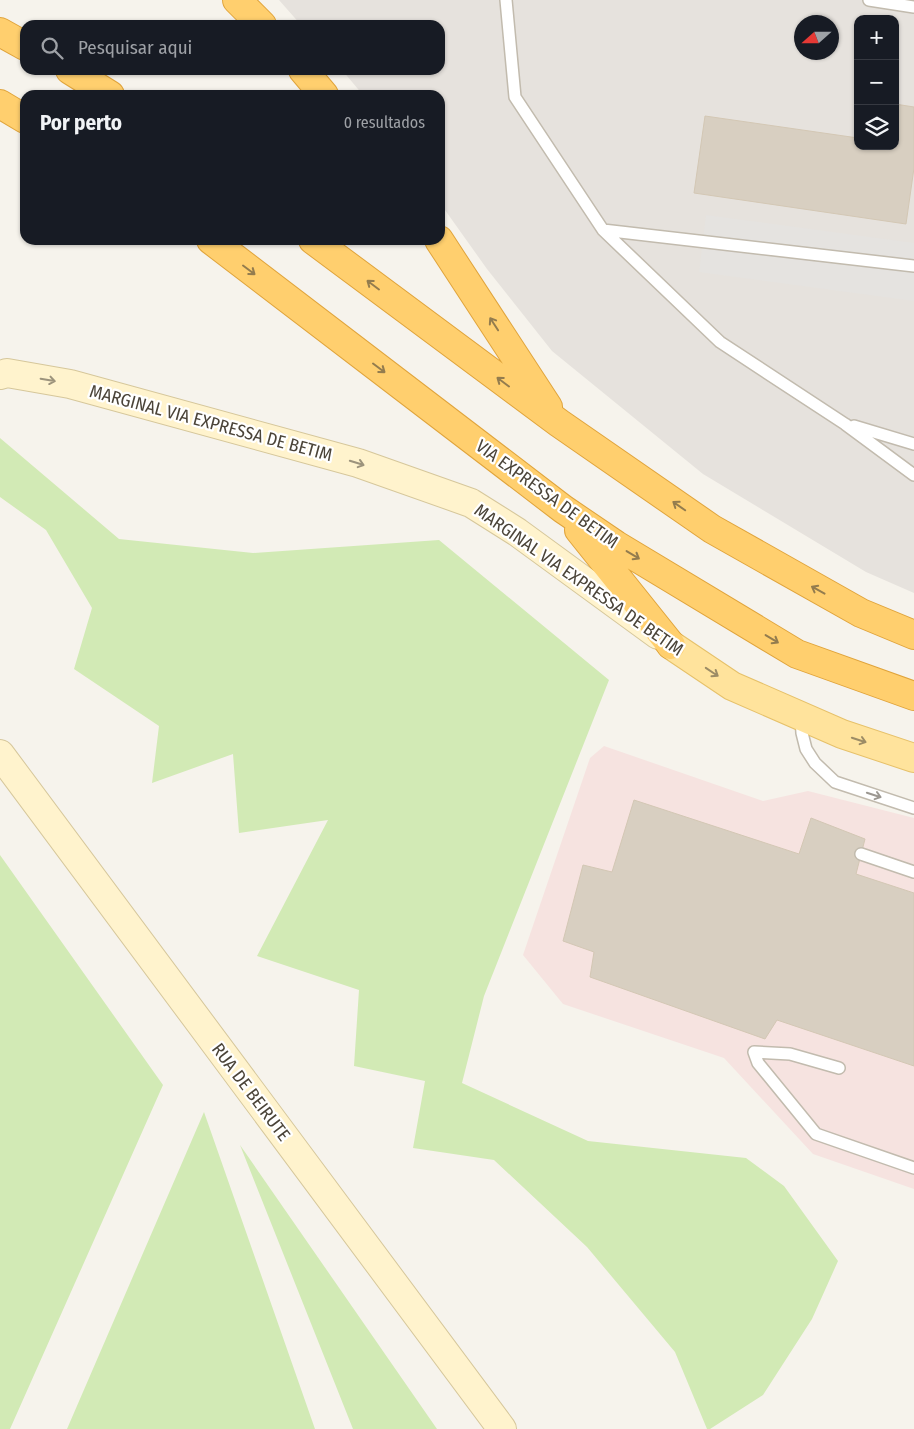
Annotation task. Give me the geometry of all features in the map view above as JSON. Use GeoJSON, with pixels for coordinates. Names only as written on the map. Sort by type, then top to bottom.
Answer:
{"type":"FeatureCollection","features":[{"type":"Feature","properties":{"kind":"highway"},"geometry":{"type":"LineString","coordinates":[[238,0],[257,20]]}},
{"type":"Feature","properties":{"kind":"highway"},"geometry":{"type":"LineString","coordinates":[[0,32],[20,43]]}},
{"type":"Feature","properties":{"kind":"highway"},"geometry":{"type":"LineString","coordinates":[[78,75],[102,90]]}},
{"type":"Feature","properties":{"kind":"highway"},"geometry":{"type":"LineString","coordinates":[[307,75],[320,90]]}},
{"type":"Feature","properties":{"kind":"highway"},"geometry":{"type":"LineString","coordinates":[[0,104],[20,116]]}},
{"type":"Feature","properties":{"kind":"highway","name":"VIA EXPRESSA DE BETIM"},"geometry":{"type":"LineString","coordinates":[[218,245],[563,509],[616,545],[797,654],[914,696]]}},
{"type":"Feature","properties":{"kind":"highway"},"geometry":{"type":"LineString","coordinates":[[320,245],[559,423],[712,530],[861,614],[914,634]]}},
{"type":"Feature","properties":{"kind":"highway"},"geometry":{"type":"LineString","coordinates":[[442,245],[559,423]]}},
{"type":"Feature","properties":{"kind":"highway"},"geometry":{"type":"LineString","coordinates":[[563,509],[671,645]]}},
{"type":"Feature","properties":{"kind":"main road"},"geometry":{"type":"LineString","coordinates":[[861,614],[914,620]]}},
{"type":"Feature","properties":{"kind":"main road","name":"MARGINAL VIA EXPRESSA DE BETIM"},"geometry":{"type":"LineString","coordinates":[[671,645],[732,686],[842,734],[914,758]]}},
{"type":"Feature","properties":{"kind":"street","name":"MARGINAL VIA EXPRESSA DE BETIM"},"geometry":{"type":"LineString","coordinates":[[0,375],[7,373],[70,384],[358,463],[471,503],[517,532],[671,645]]}},
{"type":"Feature","properties":{"kind":"street","name":"RUA DE BEIRUTE"},"geometry":{"type":"LineString","coordinates":[[0,754],[502,1429]]}},
{"type":"Feature","properties":{"kind":"lane"},"geometry":{"type":"LineString","coordinates":[[506,0],[515,97],[603,230],[720,342],[845,424],[914,475]]}},
{"type":"Feature","properties":{"kind":"lane"},"geometry":{"type":"LineString","coordinates":[[869,0],[914,7]]}},
{"type":"Feature","properties":{"kind":"lane"},"geometry":{"type":"LineString","coordinates":[[603,230],[914,266]]}},
{"type":"Feature","properties":{"kind":"lane"},"geometry":{"type":"LineString","coordinates":[[845,424],[914,444]]}},
{"type":"Feature","properties":{"kind":"lane"},"geometry":{"type":"LineString","coordinates":[[801,716],[802,733],[806,749],[815,763],[835,782],[914,808]]}},
{"type":"Feature","properties":{"kind":"lane"},"geometry":{"type":"LineString","coordinates":[[861,854],[914,872]]}},
{"type":"Feature","properties":{"kind":"lane"},"geometry":{"type":"LineString","coordinates":[[839,1068],[790,1054],[754,1052],[758,1063],[816,1134],[914,1168]]}},
{"type":"Feature","properties":{"kind":"shaded area"},"geometry":{"type":"Polygon","coordinates":[[[279,0],[914,0],[914,593],[866,572],[703,474],[552,351],[487,269],[445,210],[445,90],[359,90],[346,75],[445,75],[445,20],[297,20],[279,0]]]}},
{"type":"Feature","properties":{"kind":"shaded area"},"geometry":{"type":"Polygon","coordinates":[[[706,215],[914,243],[914,301],[699,272],[706,215]]]}},
{"type":"Feature","properties":{"kind":"shaded area"},"geometry":{"type":"Polygon","coordinates":[[[604,746],[763,801],[808,791],[914,818],[914,1189],[813,1154],[724,1058],[563,1004],[523,955],[590,758],[604,746]]]}},
{"type":"Feature","properties":{"kind":"green space"},"geometry":{"type":"Polygon","coordinates":[[[0,438],[119,539],[253,553],[439,540],[609,680],[484,996],[462,1083],[588,1141],[746,1158],[784,1186],[838,1261],[812,1319],[763,1395],[710,1429],[707,1429],[675,1352],[587,1247],[494,1160],[413,1148],[425,1081],[354,1066],[359,990],[257,956],[328,820],[239,833],[233,754],[152,783],[159,726],[74,669],[92,608],[46,530],[0,497],[0,438]]]}},
{"type":"Feature","properties":{"kind":"green space"},"geometry":{"type":"Polygon","coordinates":[[[0,855],[163,1085],[10,1429],[0,1429],[0,855]]]}},
{"type":"Feature","properties":{"kind":"green space"},"geometry":{"type":"Polygon","coordinates":[[[204,1112],[315,1429],[67,1429],[204,1112]]]}},
{"type":"Feature","properties":{"kind":"green space"},"geometry":{"type":"Polygon","coordinates":[[[240,1145],[437,1429],[353,1429],[240,1145]]]}},
{"type":"Feature","properties":{"kind":"building"},"geometry":{"type":"Polygon","coordinates":[[[899,105],[914,107],[914,168],[906,224],[694,193],[705,116],[854,137],[854,150],[899,150],[899,105]]]}},
{"type":"Feature","properties":{"kind":"building"},"geometry":{"type":"Polygon","coordinates":[[[634,800],[799,854],[811,818],[865,839],[856,874],[914,893],[914,1066],[777,1020],[765,1039],[590,977],[594,952],[563,941],[583,865],[612,872],[634,800]]]}}]}
